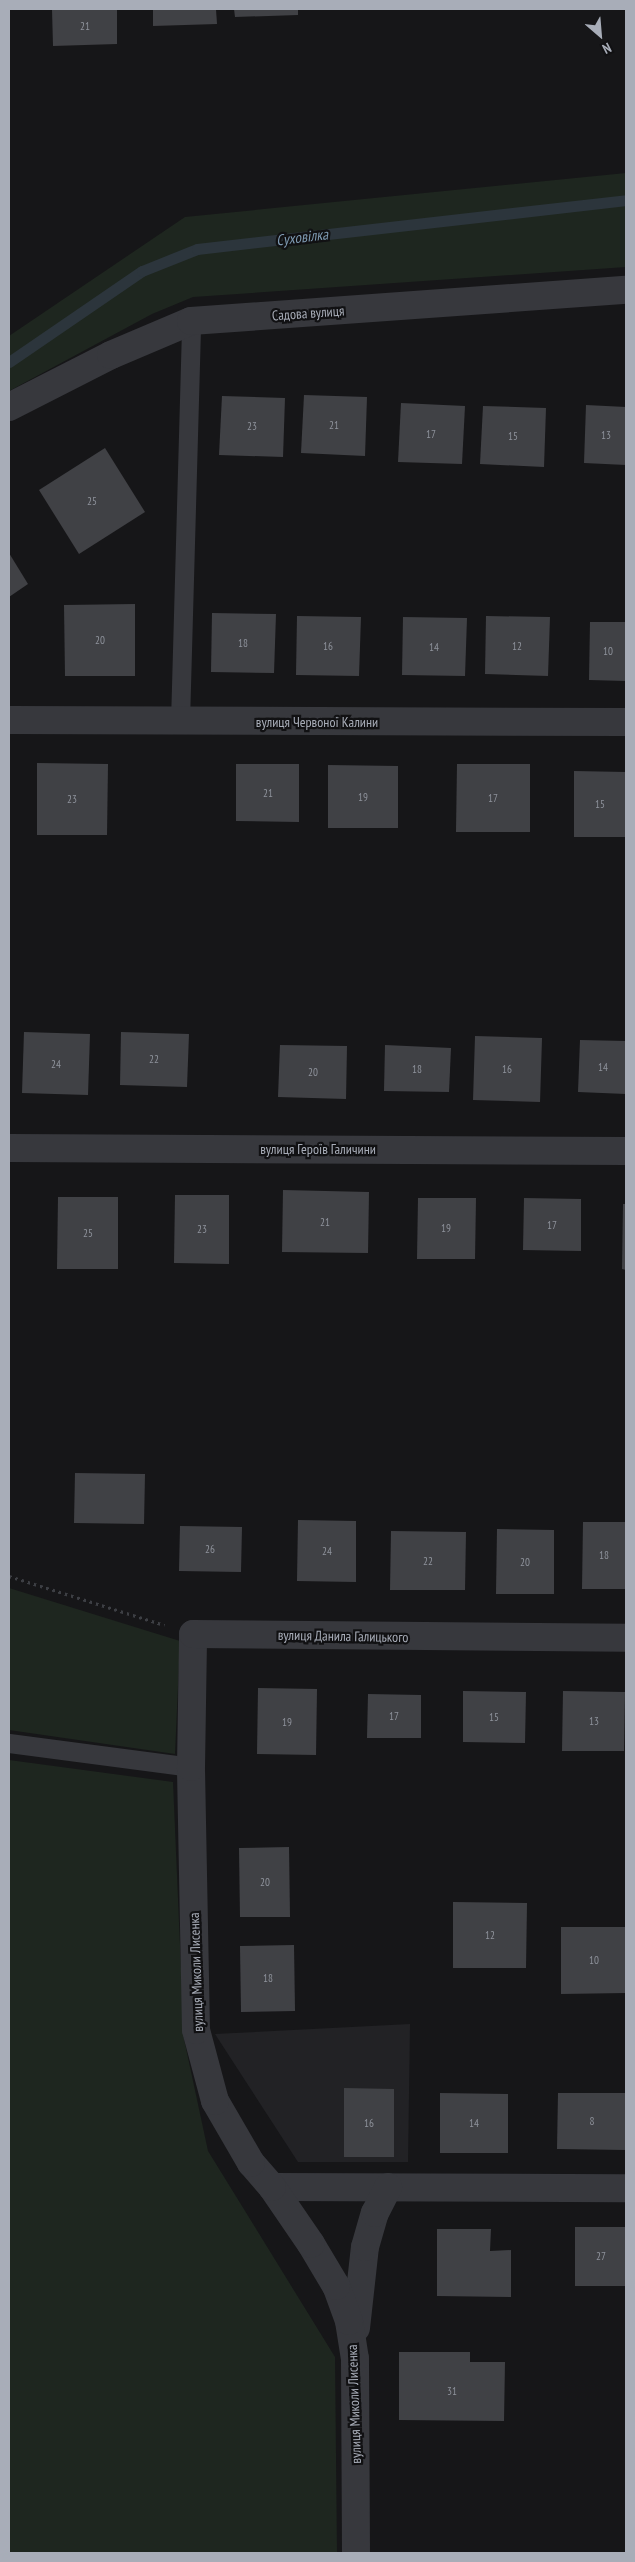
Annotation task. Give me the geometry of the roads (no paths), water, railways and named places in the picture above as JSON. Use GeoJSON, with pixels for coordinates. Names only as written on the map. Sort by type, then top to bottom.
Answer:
{"type":"FeatureCollection","features":[{"type":"Feature","properties":{"kind":"street","name":"Садова вулиця"},"geometry":{"type":"LineString","coordinates":[[9,407],[111,355],[191,321],[626,290]]}},
{"type":"Feature","properties":{"kind":"street","name":"вулиця Червоної Калини"},"geometry":{"type":"LineString","coordinates":[[9,720],[626,722]]}},
{"type":"Feature","properties":{"kind":"street","name":"вулиця Героїв Галичини"},"geometry":{"type":"LineString","coordinates":[[9,1148],[626,1150]]}},
{"type":"Feature","properties":{"kind":"street","name":"вулиця Данила Галицького"},"geometry":{"type":"LineString","coordinates":[[191,1767],[193,1634],[626,1638]]}},
{"type":"Feature","properties":{"kind":"street","name":"вулиця Миколи Лисенка"},"geometry":{"type":"LineString","coordinates":[[191,1767],[196,2030],[215,2100],[251,2163],[272,2187],[336,2286],[349,2321],[355,2360],[356,2553]]}},
{"type":"Feature","properties":{"kind":"street"},"geometry":{"type":"LineString","coordinates":[[272,2187],[626,2188]]}},
{"type":"Feature","properties":{"kind":"street"},"geometry":{"type":"LineString","coordinates":[[355,2360],[358,2288],[365,2247],[375,2213],[388,2187]]}},
{"type":"Feature","properties":{"kind":"lane"},"geometry":{"type":"LineString","coordinates":[[180,722],[191,321]]}},
{"type":"Feature","properties":{"kind":"lane"},"geometry":{"type":"LineString","coordinates":[[9,1743],[191,1767]]}},
{"type":"Feature","properties":{"kind":"waterway","name":"Суховілка"},"geometry":{"type":"LineString","coordinates":[[9,362],[142,271],[197,249],[626,200]]}}]}
